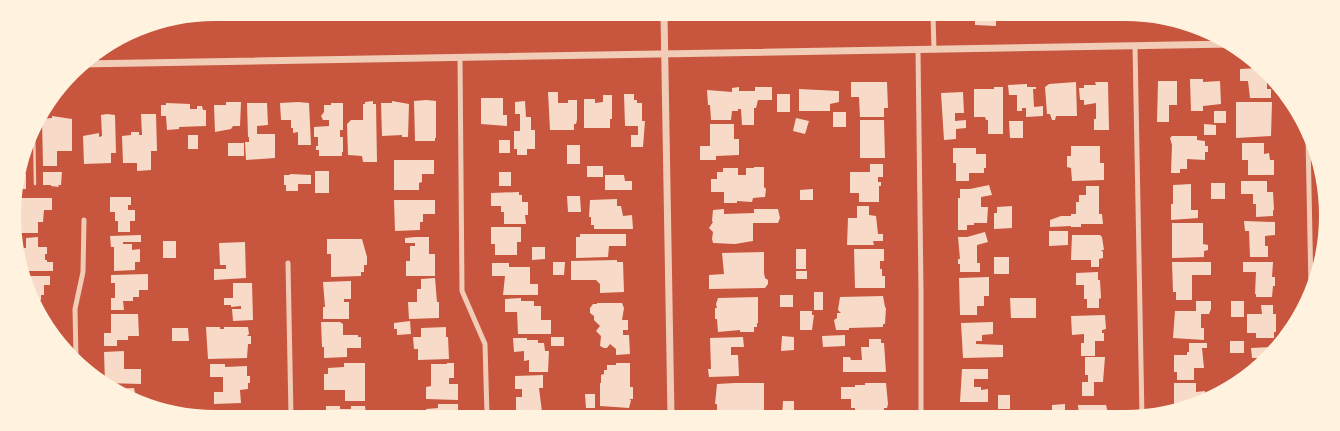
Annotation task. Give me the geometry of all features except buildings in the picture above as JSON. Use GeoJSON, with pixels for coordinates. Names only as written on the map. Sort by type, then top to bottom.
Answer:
{"type":"FeatureCollection","features":[{"type":"Feature","properties":{"kind":"street"},"geometry":{"type":"LineString","coordinates":[[664,21],[671,410]]}},
{"type":"Feature","properties":{"kind":"street"},"geometry":{"type":"LineString","coordinates":[[934,21],[934,50]]}},
{"type":"Feature","properties":{"kind":"street"},"geometry":{"type":"LineString","coordinates":[[94,64],[1217,44]]}},
{"type":"Feature","properties":{"kind":"street"},"geometry":{"type":"LineString","coordinates":[[1135,46],[1142,409]]}},
{"type":"Feature","properties":{"kind":"street"},"geometry":{"type":"LineString","coordinates":[[918,50],[921,291],[920,410]]}},
{"type":"Feature","properties":{"kind":"street"},"geometry":{"type":"LineString","coordinates":[[460,57],[462,291],[485,344],[486,410]]}},
{"type":"Feature","properties":{"kind":"street"},"geometry":{"type":"LineString","coordinates":[[1308,154],[1311,270]]}},
{"type":"Feature","properties":{"kind":"street"},"geometry":{"type":"LineString","coordinates":[[76,351],[75,309],[83,272],[84,220]]}},
{"type":"Feature","properties":{"kind":"street"},"geometry":{"type":"LineString","coordinates":[[288,263],[291,410]]}},
{"type":"Feature","properties":{"kind":"lane"},"geometry":{"type":"LineString","coordinates":[[34,146],[35,184]]}}]}
